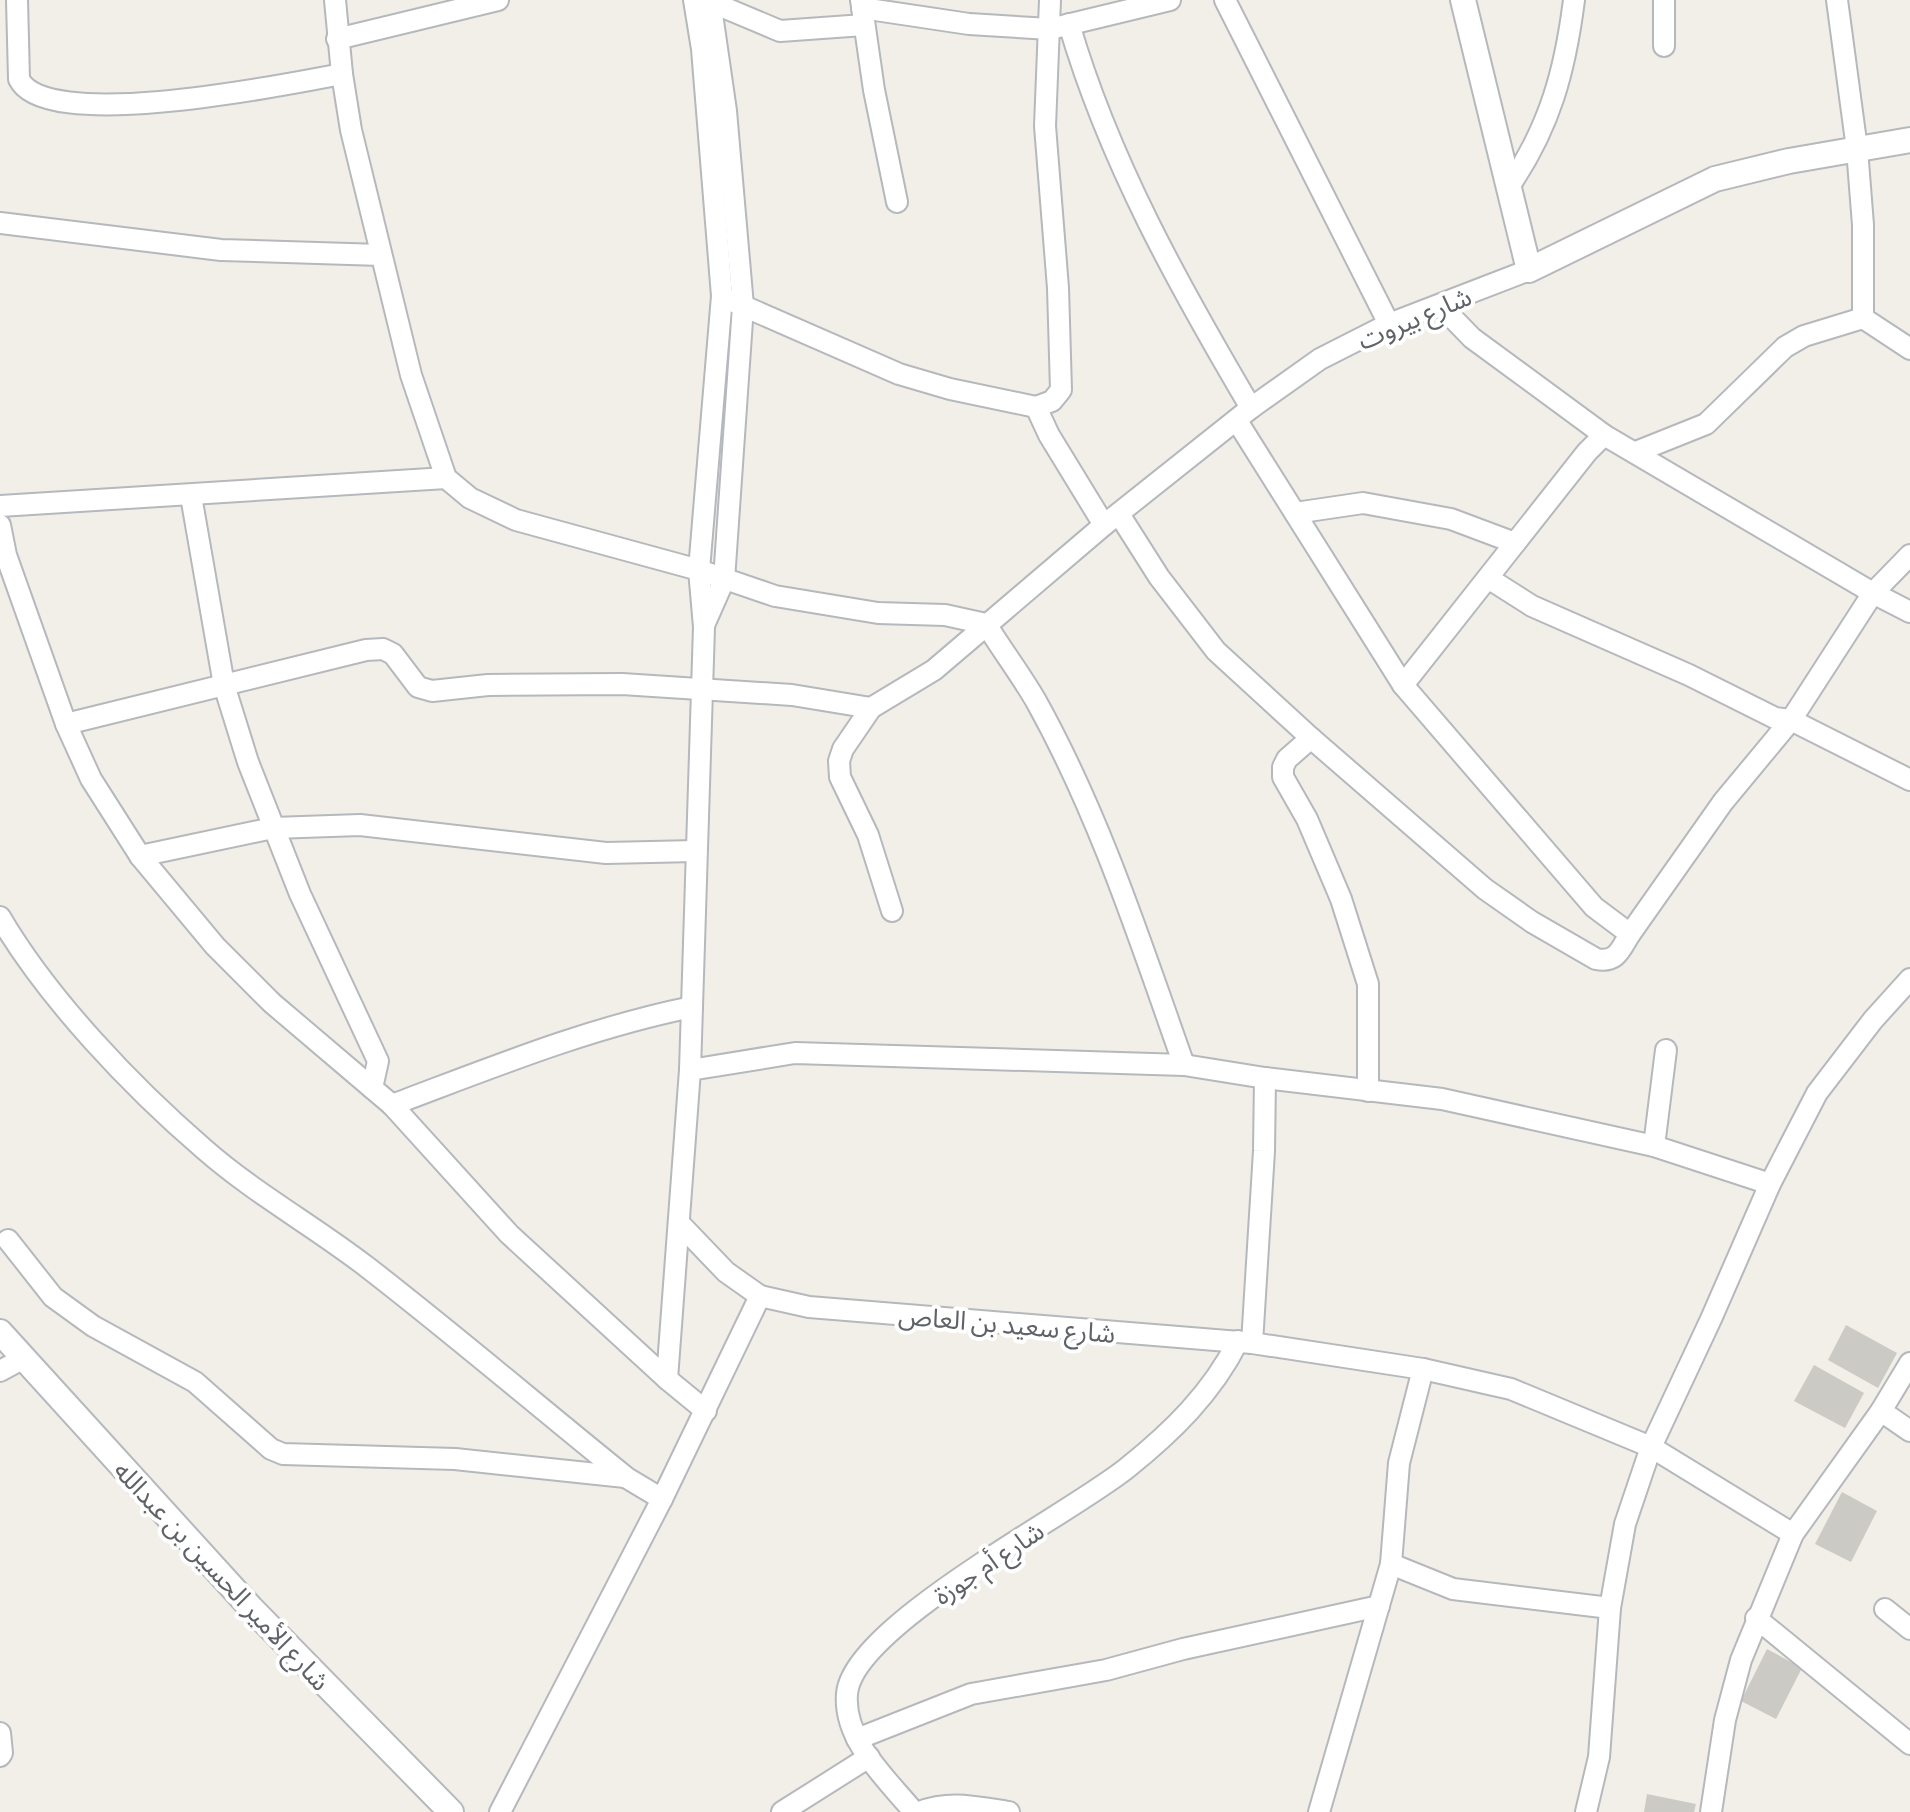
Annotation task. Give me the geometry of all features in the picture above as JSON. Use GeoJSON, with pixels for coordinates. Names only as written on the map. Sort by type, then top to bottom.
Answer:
{"type":"FeatureCollection","features":[{"type":"Feature","properties":{"kind":"street"},"geometry":{"type":"LineString","coordinates":[[17,0],[19,79],[30,93],[54,99],[116,104],[186,100],[342,74]]}},
{"type":"Feature","properties":{"kind":"street"},"geometry":{"type":"LineString","coordinates":[[335,0],[337,39],[351,130],[411,375],[446,478],[470,498],[516,520],[699,570],[775,596],[878,613],[945,615],[986,624],[1035,699],[1090,808],[1184,1065]]}},
{"type":"Feature","properties":{"kind":"street"},"geometry":{"type":"LineString","coordinates":[[337,39],[498,0]]}},
{"type":"Feature","properties":{"kind":"street"},"geometry":{"type":"LineString","coordinates":[[1050,0],[1143,213],[1295,513],[1403,685],[1594,907],[1630,934]]}},
{"type":"Feature","properties":{"kind":"street"},"geometry":{"type":"LineString","coordinates":[[705,1],[780,31],[862,11],[969,24],[1059,26],[1170,0]]}},
{"type":"Feature","properties":{"kind":"street"},"geometry":{"type":"LineString","coordinates":[[1225,0],[1389,324]]}},
{"type":"Feature","properties":{"kind":"street"},"geometry":{"type":"LineString","coordinates":[[1463,0],[1529,270]]}},
{"type":"Feature","properties":{"kind":"street"},"geometry":{"type":"LineString","coordinates":[[1510,185],[1531,154],[1547,119],[1563,68],[1574,0]]}},
{"type":"Feature","properties":{"kind":"street"},"geometry":{"type":"LineString","coordinates":[[1664,0],[1664,46]]}},
{"type":"Feature","properties":{"kind":"street"},"geometry":{"type":"LineString","coordinates":[[1837,0],[1857,149],[1863,225],[1863,318]]}},
{"type":"Feature","properties":{"kind":"street"},"geometry":{"type":"LineString","coordinates":[[667,1379],[690,1070],[704,627],[699,570],[722,296],[702,49],[705,1]]}},
{"type":"Feature","properties":{"kind":"street"},"geometry":{"type":"LineString","coordinates":[[704,627],[724,580],[743,306],[726,111],[705,1]]}},
{"type":"Feature","properties":{"kind":"street"},"geometry":{"type":"LineString","coordinates":[[862,11],[897,202]]}},
{"type":"Feature","properties":{"kind":"street"},"geometry":{"type":"LineString","coordinates":[[722,296],[899,374],[950,389],[1036,407],[1052,401],[1061,390],[1058,288],[1045,126],[1059,26]]}},
{"type":"Feature","properties":{"kind":"street","name":"شارع بيروت"},"geometry":{"type":"LineString","coordinates":[[871,708],[934,670],[1111,520],[1320,359],[1389,324],[1529,270],[1715,179],[1750,168],[1910,140]]}},
{"type":"Feature","properties":{"kind":"street"},"geometry":{"type":"LineString","coordinates":[[0,223],[221,250],[381,255]]}},
{"type":"Feature","properties":{"kind":"street"},"geometry":{"type":"LineString","coordinates":[[1440,305],[1472,338],[1604,435],[1910,612]]}},
{"type":"Feature","properties":{"kind":"street"},"geometry":{"type":"LineString","coordinates":[[1863,318],[1910,349]]}},
{"type":"Feature","properties":{"kind":"street"},"geometry":{"type":"LineString","coordinates":[[1636,452],[1706,424],[1785,347],[1804,336],[1863,318]]}},
{"type":"Feature","properties":{"kind":"street"},"geometry":{"type":"LineString","coordinates":[[1036,407],[1049,435],[1111,520],[1216,651],[1485,889],[1532,922],[1596,959],[1608,961],[1616,957],[1723,802],[1791,720],[1873,593],[1910,555]]}},
{"type":"Feature","properties":{"kind":"street"},"geometry":{"type":"LineString","coordinates":[[1403,685],[1587,452],[1604,435]]}},
{"type":"Feature","properties":{"kind":"street"},"geometry":{"type":"LineString","coordinates":[[0,506],[446,478]]}},
{"type":"Feature","properties":{"kind":"street"},"geometry":{"type":"LineString","coordinates":[[191,496],[224,685],[248,762],[300,894],[378,1061],[372,1088]]}},
{"type":"Feature","properties":{"kind":"street"},"geometry":{"type":"LineString","coordinates":[[1295,513],[1363,503],[1451,519],[1515,543]]}},
{"type":"Feature","properties":{"kind":"street"},"geometry":{"type":"LineString","coordinates":[[0,525],[10,568],[66,724],[91,779],[140,856],[224,956],[272,1003],[392,1105],[509,1234],[706,1411]]}},
{"type":"Feature","properties":{"kind":"street"},"geometry":{"type":"LineString","coordinates":[[1488,578],[1532,606],[1674,668],[1775,718],[1791,720],[1910,780]]}},
{"type":"Feature","properties":{"kind":"street"},"geometry":{"type":"LineString","coordinates":[[66,724],[366,650],[383,649],[393,654],[418,687],[432,691],[488,685],[622,684],[792,695],[871,708],[843,749],[839,761],[840,777],[868,835],[892,911]]}},
{"type":"Feature","properties":{"kind":"street"},"geometry":{"type":"LineString","coordinates":[[1311,738],[1287,759],[1283,777],[1307,819],[1341,899],[1368,984],[1368,1091]]}},
{"type":"Feature","properties":{"kind":"street"},"geometry":{"type":"LineString","coordinates":[[140,856],[273,828],[360,825],[606,853],[696,851]]}},
{"type":"Feature","properties":{"kind":"street"},"geometry":{"type":"LineString","coordinates":[[0,917],[16,944],[100,1049],[205,1150],[340,1246],[412,1301],[627,1478],[662,1499]]}},
{"type":"Feature","properties":{"kind":"street"},"geometry":{"type":"LineString","coordinates":[[1586,1812],[1599,1757],[1610,1608],[1625,1524],[1651,1447],[1770,1184],[1817,1093],[1873,1020],[1910,979]]}},
{"type":"Feature","properties":{"kind":"street"},"geometry":{"type":"LineString","coordinates":[[392,1105],[580,1035],[638,1018],[692,1007]]}},
{"type":"Feature","properties":{"kind":"street"},"geometry":{"type":"LineString","coordinates":[[1654,1146],[1666,1050]]}},
{"type":"Feature","properties":{"kind":"street"},"geometry":{"type":"LineString","coordinates":[[690,1070],[795,1053],[1184,1065],[1442,1099],[1654,1146],[1770,1184]]}},
{"type":"Feature","properties":{"kind":"street"},"geometry":{"type":"LineString","coordinates":[[1245,1342],[1264,1151],[1265,1078]]}},
{"type":"Feature","properties":{"kind":"street"},"geometry":{"type":"LineString","coordinates":[[500,1812],[662,1499],[760,1296],[726,1272],[679,1223]]}},
{"type":"Feature","properties":{"kind":"street"},"geometry":{"type":"LineString","coordinates":[[8,1240],[53,1297],[93,1326],[195,1382],[271,1449],[283,1454],[455,1459],[627,1478]]}},
{"type":"Feature","properties":{"kind":"street","name":"شارع سعيد بن العاص"},"geometry":{"type":"LineString","coordinates":[[760,1296],[809,1307],[1245,1342],[1423,1369],[1511,1389],[1651,1447],[1793,1534]]}},
{"type":"Feature","properties":{"kind":"street","name":"شارع الأمير الحسين بن عبدالله"},"geometry":{"type":"LineString","coordinates":[[0,1332],[251,1608],[451,1812]]}},
{"type":"Feature","properties":{"kind":"street","name":"شارع أم جوزة"},"geometry":{"type":"LineString","coordinates":[[916,1812],[869,1757],[847,1716],[847,1690],[860,1663],[889,1631],[997,1554],[1125,1470],[1193,1409],[1245,1342]]}},
{"type":"Feature","properties":{"kind":"street"},"geometry":{"type":"LineString","coordinates":[[0,1371],[24,1358]]}},
{"type":"Feature","properties":{"kind":"street"},"geometry":{"type":"LineString","coordinates":[[1711,1812],[1725,1720],[1741,1660],[1793,1534],[1881,1411],[1910,1363]]}},
{"type":"Feature","properties":{"kind":"street"},"geometry":{"type":"LineString","coordinates":[[1319,1812],[1391,1564],[1399,1463],[1423,1369]]}},
{"type":"Feature","properties":{"kind":"street"},"geometry":{"type":"LineString","coordinates":[[1881,1411],[1910,1431]]}},
{"type":"Feature","properties":{"kind":"street"},"geometry":{"type":"LineString","coordinates":[[1391,1564],[1453,1589],[1610,1608]]}},
{"type":"Feature","properties":{"kind":"street"},"geometry":{"type":"LineString","coordinates":[[857,1739],[971,1694],[1106,1670],[1183,1649],[1379,1606]]}},
{"type":"Feature","properties":{"kind":"street"},"geometry":{"type":"LineString","coordinates":[[1885,1609],[1910,1629]]}},
{"type":"Feature","properties":{"kind":"street"},"geometry":{"type":"LineString","coordinates":[[1756,1618],[1910,1744]]}},
{"type":"Feature","properties":{"kind":"street"},"geometry":{"type":"LineString","coordinates":[[0,1733],[0,1756]]}},
{"type":"Feature","properties":{"kind":"street"},"geometry":{"type":"LineString","coordinates":[[782,1812],[869,1757]]}},
{"type":"Feature","properties":{"kind":"street"},"geometry":{"type":"LineString","coordinates":[[916,1812],[937,1805],[956,1804],[1009,1812]]}},
{"type":"Feature","properties":{"kind":"building"},"geometry":{"type":"Polygon","coordinates":[[[1846,1325],[1897,1353],[1878,1388],[1828,1360],[1846,1325]]]}},
{"type":"Feature","properties":{"kind":"building"},"geometry":{"type":"Polygon","coordinates":[[[1814,1365],[1864,1393],[1845,1428],[1794,1401],[1814,1365]]]}},
{"type":"Feature","properties":{"kind":"building"},"geometry":{"type":"Polygon","coordinates":[[[1842,1492],[1877,1511],[1851,1562],[1815,1544],[1842,1492]]]}},
{"type":"Feature","properties":{"kind":"building"},"geometry":{"type":"Polygon","coordinates":[[[1767,1649],[1802,1668],[1776,1719],[1741,1701],[1767,1649]]]}},
{"type":"Feature","properties":{"kind":"building"},"geometry":{"type":"Polygon","coordinates":[[[1647,1794],[1696,1804],[1694,1812],[1644,1812],[1647,1794]]]}}]}
